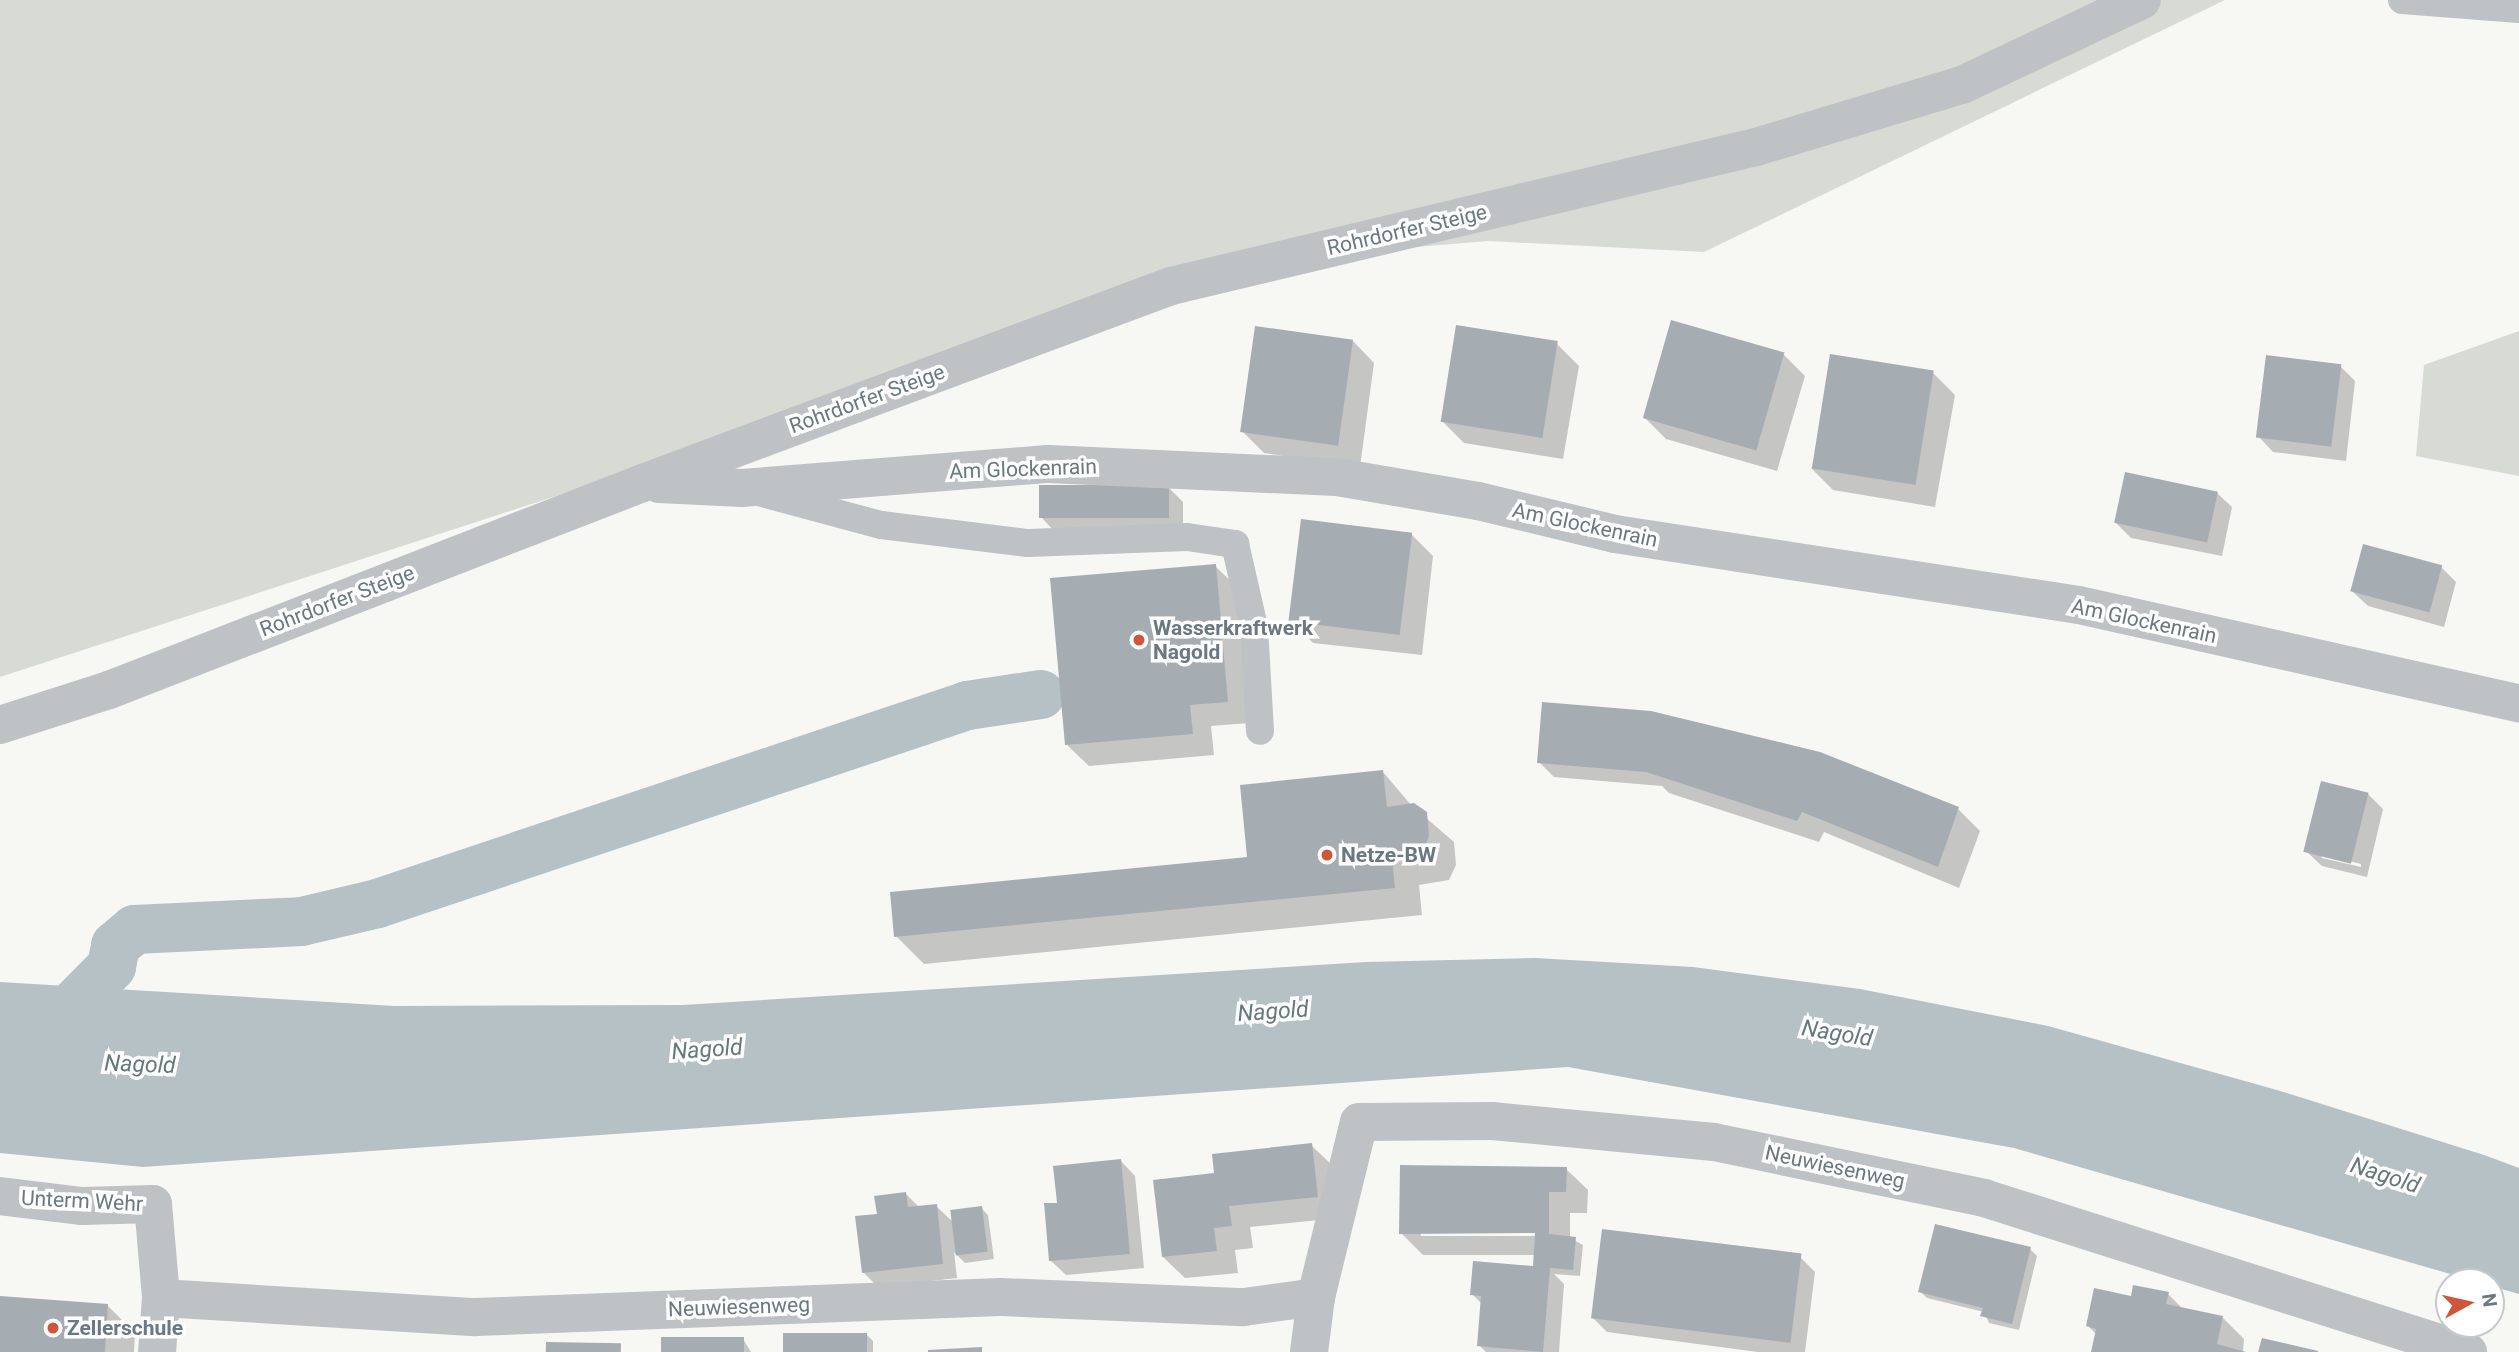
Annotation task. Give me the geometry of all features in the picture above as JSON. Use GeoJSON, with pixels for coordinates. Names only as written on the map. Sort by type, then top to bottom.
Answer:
{"type":"FeatureCollection","features":[{"type":"Feature","properties":{"kind":"street","name":"Rohrdorfer Steige"},"geometry":{"type":"LineString","coordinates":[[0,725],[109,690],[640,484],[1171,285],[1756,147],[1962,85],[2143,0]]}},
{"type":"Feature","properties":{"kind":"street","name":"Am Glockenrain"},"geometry":{"type":"LineString","coordinates":[[640,484],[742,488],[1048,464],[1337,477],[1478,502],[1615,534],[2079,606],[2519,704]]}},
{"type":"Feature","properties":{"kind":"street","name":"Neuwiesenweg"},"geometry":{"type":"LineString","coordinates":[[1309,1352],[1316,1297],[1359,1122],[1492,1121],[1714,1142],[1984,1198],[2414,1343],[2468,1352]]}},
{"type":"Feature","properties":{"kind":"street","name":"Unterm Wehr"},"geometry":{"type":"LineString","coordinates":[[0,1196],[82,1206],[153,1204],[161,1298]]}},
{"type":"Feature","properties":{"kind":"street","name":"Neuwiesenweg"},"geometry":{"type":"LineString","coordinates":[[161,1298],[475,1317],[1000,1297],[1244,1307],[1316,1297]]}},
{"type":"Feature","properties":{"kind":"street"},"geometry":{"type":"LineString","coordinates":[[157,1352],[161,1298]]}},
{"type":"Feature","properties":{"kind":"lane"},"geometry":{"type":"LineString","coordinates":[[2402,0],[2519,9]]}},
{"type":"Feature","properties":{"kind":"lane"},"geometry":{"type":"LineString","coordinates":[[742,488],[881,525],[1028,543],[1187,537],[1235,544],[1254,627],[1260,731]]}},
{"type":"Feature","properties":{"kind":"shaded area"},"geometry":{"type":"Polygon","coordinates":[[[0,0],[2225,0],[1704,252],[1488,241],[1224,263],[759,430],[0,677],[0,0]]]}},
{"type":"Feature","properties":{"kind":"shaded area"},"geometry":{"type":"Polygon","coordinates":[[[2519,331],[2519,476],[2416,456],[2424,365],[2519,331]]]}},
{"type":"Feature","properties":{"kind":"water","name":"Nagold"},"geometry":{"type":"Polygon","coordinates":[[[1535,958],[1693,967],[1860,989],[2048,1026],[2277,1090],[2519,1168],[2519,1294],[2505,1290],[2505,1268],[2435,1270],[2014,1148],[1568,1067],[143,1167],[0,1153],[0,982],[394,1006],[683,1005],[1366,962],[1535,958]]]}},
{"type":"Feature","properties":{"kind":"building"},"geometry":{"type":"Polygon","coordinates":[[[1671,320],[1784,353],[1756,451],[1643,418],[1671,320]]]}},
{"type":"Feature","properties":{"kind":"building"},"geometry":{"type":"Polygon","coordinates":[[[1456,325],[1558,341],[1542,438],[1441,422],[1456,325]]]}},
{"type":"Feature","properties":{"kind":"building"},"geometry":{"type":"Polygon","coordinates":[[[1255,326],[1353,340],[1338,446],[1240,432],[1255,326]]]}},
{"type":"Feature","properties":{"kind":"building"},"geometry":{"type":"Polygon","coordinates":[[[1830,354],[1934,370],[1916,485],[1812,469],[1830,354]]]}},
{"type":"Feature","properties":{"kind":"building"},"geometry":{"type":"Polygon","coordinates":[[[2266,355],[2341,364],[2331,447],[2256,437],[2266,355]]]}},
{"type":"Feature","properties":{"kind":"building"},"geometry":{"type":"Polygon","coordinates":[[[2125,472],[2218,492],[2207,543],[2114,523],[2125,472]]]}},
{"type":"Feature","properties":{"kind":"building"},"geometry":{"type":"Polygon","coordinates":[[[1039,485],[1169,485],[1169,518],[1039,518],[1039,485]]]}},
{"type":"Feature","properties":{"kind":"building"},"geometry":{"type":"Polygon","coordinates":[[[1301,519],[1412,533],[1400,635],[1288,621],[1301,519]]]}},
{"type":"Feature","properties":{"kind":"building"},"geometry":{"type":"Polygon","coordinates":[[[2363,544],[2442,565],[2430,613],[2350,591],[2363,544]]]}},
{"type":"Feature","properties":{"kind":"building","name":"Wasserkraftwerk Nagold"},"geometry":{"type":"Polygon","coordinates":[[[1216,564],[1228,702],[1190,705],[1193,734],[1065,745],[1050,578],[1216,564]]]}},
{"type":"Feature","properties":{"kind":"building"},"geometry":{"type":"Polygon","coordinates":[[[1542,702],[1651,711],[1820,752],[1959,807],[1938,867],[1802,812],[1797,821],[1646,772],[1537,763],[1542,702]]]}},
{"type":"Feature","properties":{"kind":"building","name":"Netze-BW"},"geometry":{"type":"Polygon","coordinates":[[[1383,770],[1387,807],[1414,803],[1427,812],[1429,836],[1422,853],[1392,858],[1395,888],[894,937],[890,892],[1247,857],[1240,785],[1383,770]]]}},
{"type":"Feature","properties":{"kind":"building"},"geometry":{"type":"Polygon","coordinates":[[[2321,781],[2369,793],[2351,864],[2303,852],[2321,781]]]}},
{"type":"Feature","properties":{"kind":"building"},"geometry":{"type":"Polygon","coordinates":[[[1312,1143],[1318,1197],[1229,1206],[1232,1226],[1214,1228],[1217,1251],[1162,1257],[1153,1180],[1214,1173],[1212,1154],[1312,1143]]]}},
{"type":"Feature","properties":{"kind":"building"},"geometry":{"type":"Polygon","coordinates":[[[1121,1159],[1130,1254],[1049,1261],[1044,1203],[1057,1203],[1053,1166],[1121,1159]]]}},
{"type":"Feature","properties":{"kind":"building"},"geometry":{"type":"Polygon","coordinates":[[[1400,1165],[1567,1167],[1566,1192],[1549,1192],[1549,1234],[1576,1237],[1573,1270],[1550,1268],[1543,1352],[1477,1346],[1481,1296],[1470,1295],[1473,1261],[1533,1266],[1535,1233],[1399,1234],[1400,1165]]]}},
{"type":"Feature","properties":{"kind":"building"},"geometry":{"type":"Polygon","coordinates":[[[906,1192],[908,1207],[937,1204],[943,1264],[862,1273],[855,1216],[877,1214],[874,1196],[906,1192]]]}},
{"type":"Feature","properties":{"kind":"building"},"geometry":{"type":"Polygon","coordinates":[[[982,1206],[988,1252],[956,1256],[950,1210],[982,1206]]]}},
{"type":"Feature","properties":{"kind":"building"},"geometry":{"type":"Polygon","coordinates":[[[1935,1224],[2031,1247],[2012,1324],[1980,1316],[1983,1308],[1918,1292],[1935,1224]]]}},
{"type":"Feature","properties":{"kind":"building"},"geometry":{"type":"Polygon","coordinates":[[[1602,1229],[1802,1253],[1791,1343],[1591,1318],[1602,1229]]]}},
{"type":"Feature","properties":{"kind":"building"},"geometry":{"type":"Polygon","coordinates":[[[2133,1285],[2169,1292],[2166,1304],[2223,1316],[2217,1344],[2246,1352],[2091,1352],[2096,1329],[2086,1326],[2094,1288],[2131,1296],[2133,1285]]]}},
{"type":"Feature","properties":{"kind":"building","name":"Zellerschule"},"geometry":{"type":"Polygon","coordinates":[[[0,1296],[108,1304],[105,1352],[0,1352],[0,1296]]]}},
{"type":"Feature","properties":{"kind":"building"},"geometry":{"type":"Polygon","coordinates":[[[783,1333],[867,1333],[867,1352],[783,1352],[783,1333]]]}},
{"type":"Feature","properties":{"kind":"building"},"geometry":{"type":"Polygon","coordinates":[[[661,1337],[744,1337],[744,1352],[661,1352],[661,1337]]]}},
{"type":"Feature","properties":{"kind":"building"},"geometry":{"type":"Polygon","coordinates":[[[2262,1338],[2318,1351],[2318,1352],[2258,1352],[2262,1338]]]}},
{"type":"Feature","properties":{"kind":"building"},"geometry":{"type":"Polygon","coordinates":[[[546,1342],[621,1343],[621,1352],[546,1352],[546,1342]]]}},
{"type":"Feature","properties":{"kind":"building"},"geometry":{"type":"Polygon","coordinates":[[[982,1347],[982,1352],[928,1352],[928,1350],[982,1347]]]}},
{"type":"Feature","properties":{"kind":"waterway"},"geometry":{"type":"LineString","coordinates":[[43,1035],[111,966],[115,945],[134,929],[301,921],[377,903],[967,705],[1040,694]]}},
{"type":"Feature","properties":{"kind":"place","name":"Wasserkraftwerk Nagold"},"geometry":{"type":"Point","coordinates":[1139,640]}},
{"type":"Feature","properties":{"kind":"place","name":"Netze-BW"},"geometry":{"type":"Point","coordinates":[1327,855]}},
{"type":"Feature","properties":{"kind":"place","name":"Zellerschule"},"geometry":{"type":"Point","coordinates":[53,1328]}}]}
